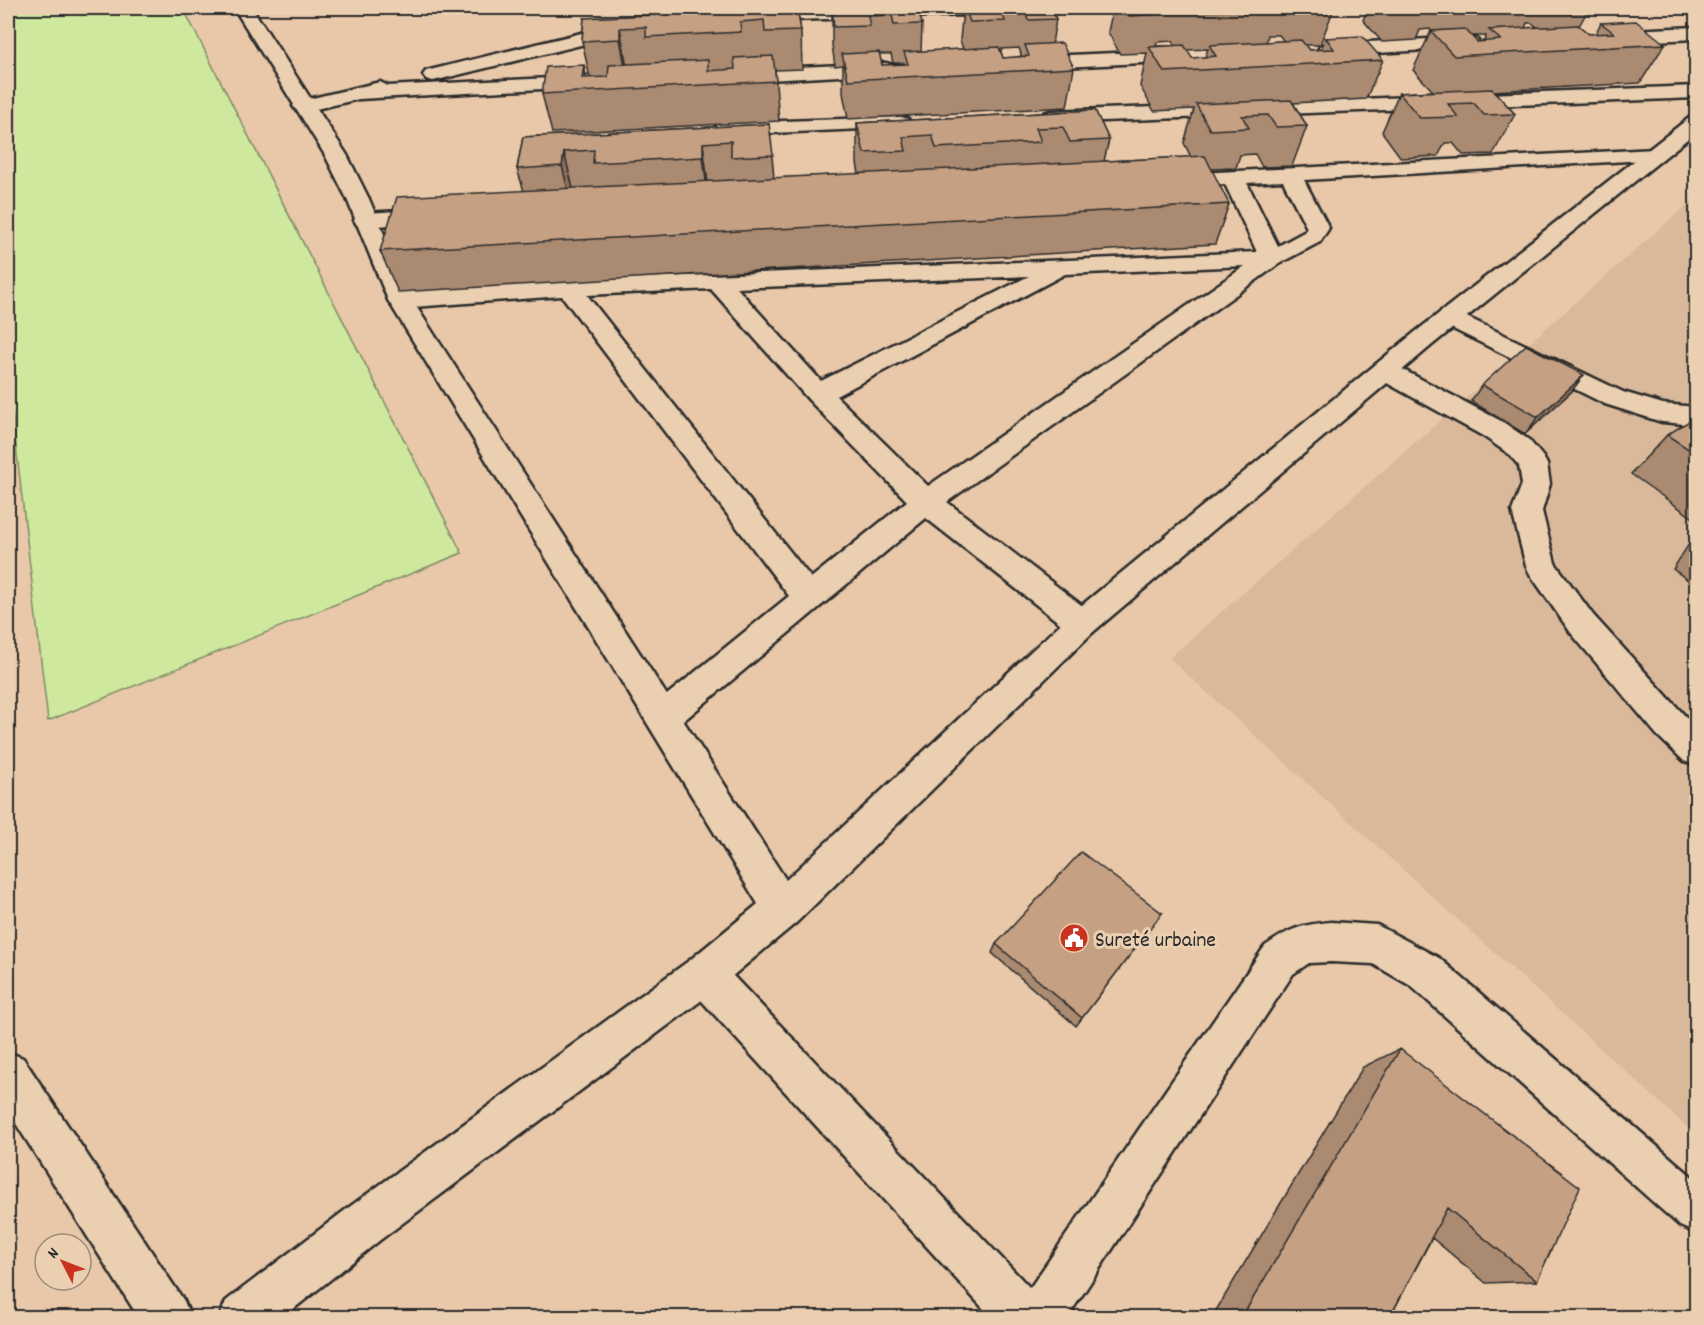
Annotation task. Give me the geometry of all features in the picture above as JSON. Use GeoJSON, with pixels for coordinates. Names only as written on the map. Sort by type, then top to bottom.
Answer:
{"type":"FeatureCollection","features":[{"type":"Feature","properties":{"kind":"street"},"geometry":{"type":"LineString","coordinates":[[243,8],[336,155],[400,300],[783,909]]}},
{"type":"Feature","properties":{"kind":"street"},"geometry":{"type":"LineString","coordinates":[[736,17],[1044,8]]}},
{"type":"Feature","properties":{"kind":"street"},"geometry":{"type":"LineString","coordinates":[[303,106],[655,16],[707,13]]}},
{"type":"Feature","properties":{"kind":"street"},"geometry":{"type":"LineString","coordinates":[[1589,38],[1696,33]]}},
{"type":"Feature","properties":{"kind":"street"},"geometry":{"type":"LineString","coordinates":[[1303,51],[1494,42]]}},
{"type":"Feature","properties":{"kind":"street"},"geometry":{"type":"LineString","coordinates":[[1005,64],[1267,52]]}},
{"type":"Feature","properties":{"kind":"street"},"geometry":{"type":"LineString","coordinates":[[718,77],[909,68]]}},
{"type":"Feature","properties":{"kind":"street"},"geometry":{"type":"LineString","coordinates":[[360,93],[611,81]]}},
{"type":"Feature","properties":{"kind":"street"},"geometry":{"type":"LineString","coordinates":[[1027,118],[1696,92]]}},
{"type":"Feature","properties":{"kind":"street"},"geometry":{"type":"LineString","coordinates":[[704,130],[920,122]]}},
{"type":"Feature","properties":{"kind":"street"},"geometry":{"type":"LineString","coordinates":[[243,1317],[364,1224],[704,974],[783,909],[1082,623],[1450,317],[1696,122]]}},
{"type":"Feature","properties":{"kind":"street"},"geometry":{"type":"LineString","coordinates":[[1150,181],[1291,176],[1655,155]]}},
{"type":"Feature","properties":{"kind":"street"},"geometry":{"type":"LineString","coordinates":[[663,717],[926,502],[1272,258],[1312,237],[1318,228],[1291,176]]}},
{"type":"Feature","properties":{"kind":"street"},"geometry":{"type":"LineString","coordinates":[[1233,177],[1272,258]]}},
{"type":"Feature","properties":{"kind":"street"},"geometry":{"type":"LineString","coordinates":[[365,220],[460,215]]}},
{"type":"Feature","properties":{"kind":"street"},"geometry":{"type":"LineString","coordinates":[[400,300],[569,288],[1272,258]]}},
{"type":"Feature","properties":{"kind":"street"},"geometry":{"type":"LineString","coordinates":[[818,394],[1064,267]]}},
{"type":"Feature","properties":{"kind":"street"},"geometry":{"type":"LineString","coordinates":[[718,282],[818,394],[926,502],[1082,623]]}},
{"type":"Feature","properties":{"kind":"street"},"geometry":{"type":"LineString","coordinates":[[569,288],[808,597]]}},
{"type":"Feature","properties":{"kind":"street"},"geometry":{"type":"LineString","coordinates":[[1450,317],[1614,398],[1662,413],[1696,416]]}},
{"type":"Feature","properties":{"kind":"street"},"geometry":{"type":"LineString","coordinates":[[1384,371],[1493,429],[1519,447],[1533,464],[1536,484],[1527,511],[1541,566],[1582,624],[1669,724],[1696,750]]}},
{"type":"Feature","properties":{"kind":"street"},"geometry":{"type":"LineString","coordinates":[[1038,1317],[1279,960],[1302,944],[1331,942],[1377,945],[1425,972],[1696,1210]]}},
{"type":"Feature","properties":{"kind":"street"},"geometry":{"type":"LineString","coordinates":[[704,974],[1025,1317]]}},
{"type":"Feature","properties":{"kind":"street"},"geometry":{"type":"LineString","coordinates":[[8,1073],[167,1317]]}},
{"type":"Feature","properties":{"kind":"shaded area"},"geometry":{"type":"Polygon","coordinates":[[[1696,197],[1696,1135],[1169,658],[1696,197]]]}},
{"type":"Feature","properties":{"kind":"green space"},"geometry":{"type":"Polygon","coordinates":[[[8,8],[183,8],[462,553],[48,721],[8,377],[8,8]]]}},
{"type":"Feature","properties":{"kind":"building"},"geometry":{"type":"Polygon","coordinates":[[[797,8],[801,31],[765,32],[764,20],[740,22],[741,32],[646,37],[646,27],[620,28],[620,39],[582,41],[584,18],[797,8]]]}},
{"type":"Feature","properties":{"kind":"building"},"geometry":{"type":"Polygon","coordinates":[[[832,8],[918,8],[922,24],[894,25],[892,15],[868,16],[870,26],[834,27],[832,8]]]}},
{"type":"Feature","properties":{"kind":"building"},"geometry":{"type":"Polygon","coordinates":[[[965,8],[1051,8],[1056,19],[1028,20],[1024,10],[1001,11],[1005,21],[970,22],[965,8]]]}},
{"type":"Feature","properties":{"kind":"building"},"geometry":{"type":"Polygon","coordinates":[[[1123,8],[1160,8],[1164,14],[1129,16],[1123,8]]]}},
{"type":"Feature","properties":{"kind":"building"},"geometry":{"type":"Polygon","coordinates":[[[1185,8],[1277,8],[1188,12],[1185,8]]]}},
{"type":"Feature","properties":{"kind":"building"},"geometry":{"type":"Polygon","coordinates":[[[1636,21],[1665,44],[1454,56],[1431,31],[1465,29],[1477,42],[1501,40],[1489,30],[1578,25],[1589,34],[1614,33],[1601,23],[1636,21]]]}},
{"type":"Feature","properties":{"kind":"building"},"geometry":{"type":"Polygon","coordinates":[[[1362,36],[1383,60],[1164,72],[1149,47],[1184,45],[1192,58],[1216,56],[1209,45],[1301,40],[1309,50],[1334,49],[1326,38],[1362,36]]]}},
{"type":"Feature","properties":{"kind":"building"},"geometry":{"type":"Polygon","coordinates":[[[1062,43],[1074,68],[848,80],[842,54],[879,52],[882,65],[908,64],[904,52],[999,47],[1003,58],[1029,56],[1025,45],[1062,43]]]}},
{"type":"Feature","properties":{"kind":"building"},"geometry":{"type":"Polygon","coordinates":[[[773,56],[776,81],[542,94],[546,67],[584,65],[582,78],[608,77],[609,65],[708,60],[708,71],[735,69],[734,58],[773,56]]]}},
{"type":"Feature","properties":{"kind":"building"},"geometry":{"type":"Polygon","coordinates":[[[1492,89],[1515,114],[1484,115],[1474,103],[1448,104],[1458,117],[1420,118],[1399,93],[1492,89]]]}},
{"type":"Feature","properties":{"kind":"building"},"geometry":{"type":"Polygon","coordinates":[[[1291,100],[1307,126],[1276,127],[1268,115],[1242,116],[1249,128],[1210,130],[1196,104],[1291,100]]]}},
{"type":"Feature","properties":{"kind":"building"},"geometry":{"type":"Polygon","coordinates":[[[1095,110],[1109,140],[1070,142],[1063,127],[1036,128],[1041,142],[936,148],[932,135],[903,137],[906,151],[864,153],[857,123],[1095,110]]]}},
{"type":"Feature","properties":{"kind":"building"},"geometry":{"type":"Polygon","coordinates":[[[769,124],[773,155],[731,157],[731,141],[703,143],[703,157],[593,163],[594,150],[564,152],[562,166],[517,169],[523,137],[769,124]]]}},
{"type":"Feature","properties":{"kind":"building"},"geometry":{"type":"Polygon","coordinates":[[[1205,156],[1229,204],[380,251],[397,197],[1205,156]]]}},
{"type":"Feature","properties":{"kind":"building"},"geometry":{"type":"Polygon","coordinates":[[[1526,345],[1584,375],[1538,417],[1482,385],[1526,345]]]}},
{"type":"Feature","properties":{"kind":"building"},"geometry":{"type":"Polygon","coordinates":[[[1689,421],[1696,424],[1696,454],[1667,435],[1689,421]]]}},
{"type":"Feature","properties":{"kind":"building","name":"Sureté urbaine"},"geometry":{"type":"Polygon","coordinates":[[[1081,852],[1162,913],[1082,1018],[996,944],[1081,852]]]}},
{"type":"Feature","properties":{"kind":"building"},"geometry":{"type":"Polygon","coordinates":[[[1400,1049],[1580,1187],[1537,1281],[1447,1208],[1390,1317],[1242,1317],[1400,1049]]]}},
{"type":"Feature","properties":{"kind":"place","name":"Sureté urbaine"},"geometry":{"type":"Point","coordinates":[1074,938]}}]}
